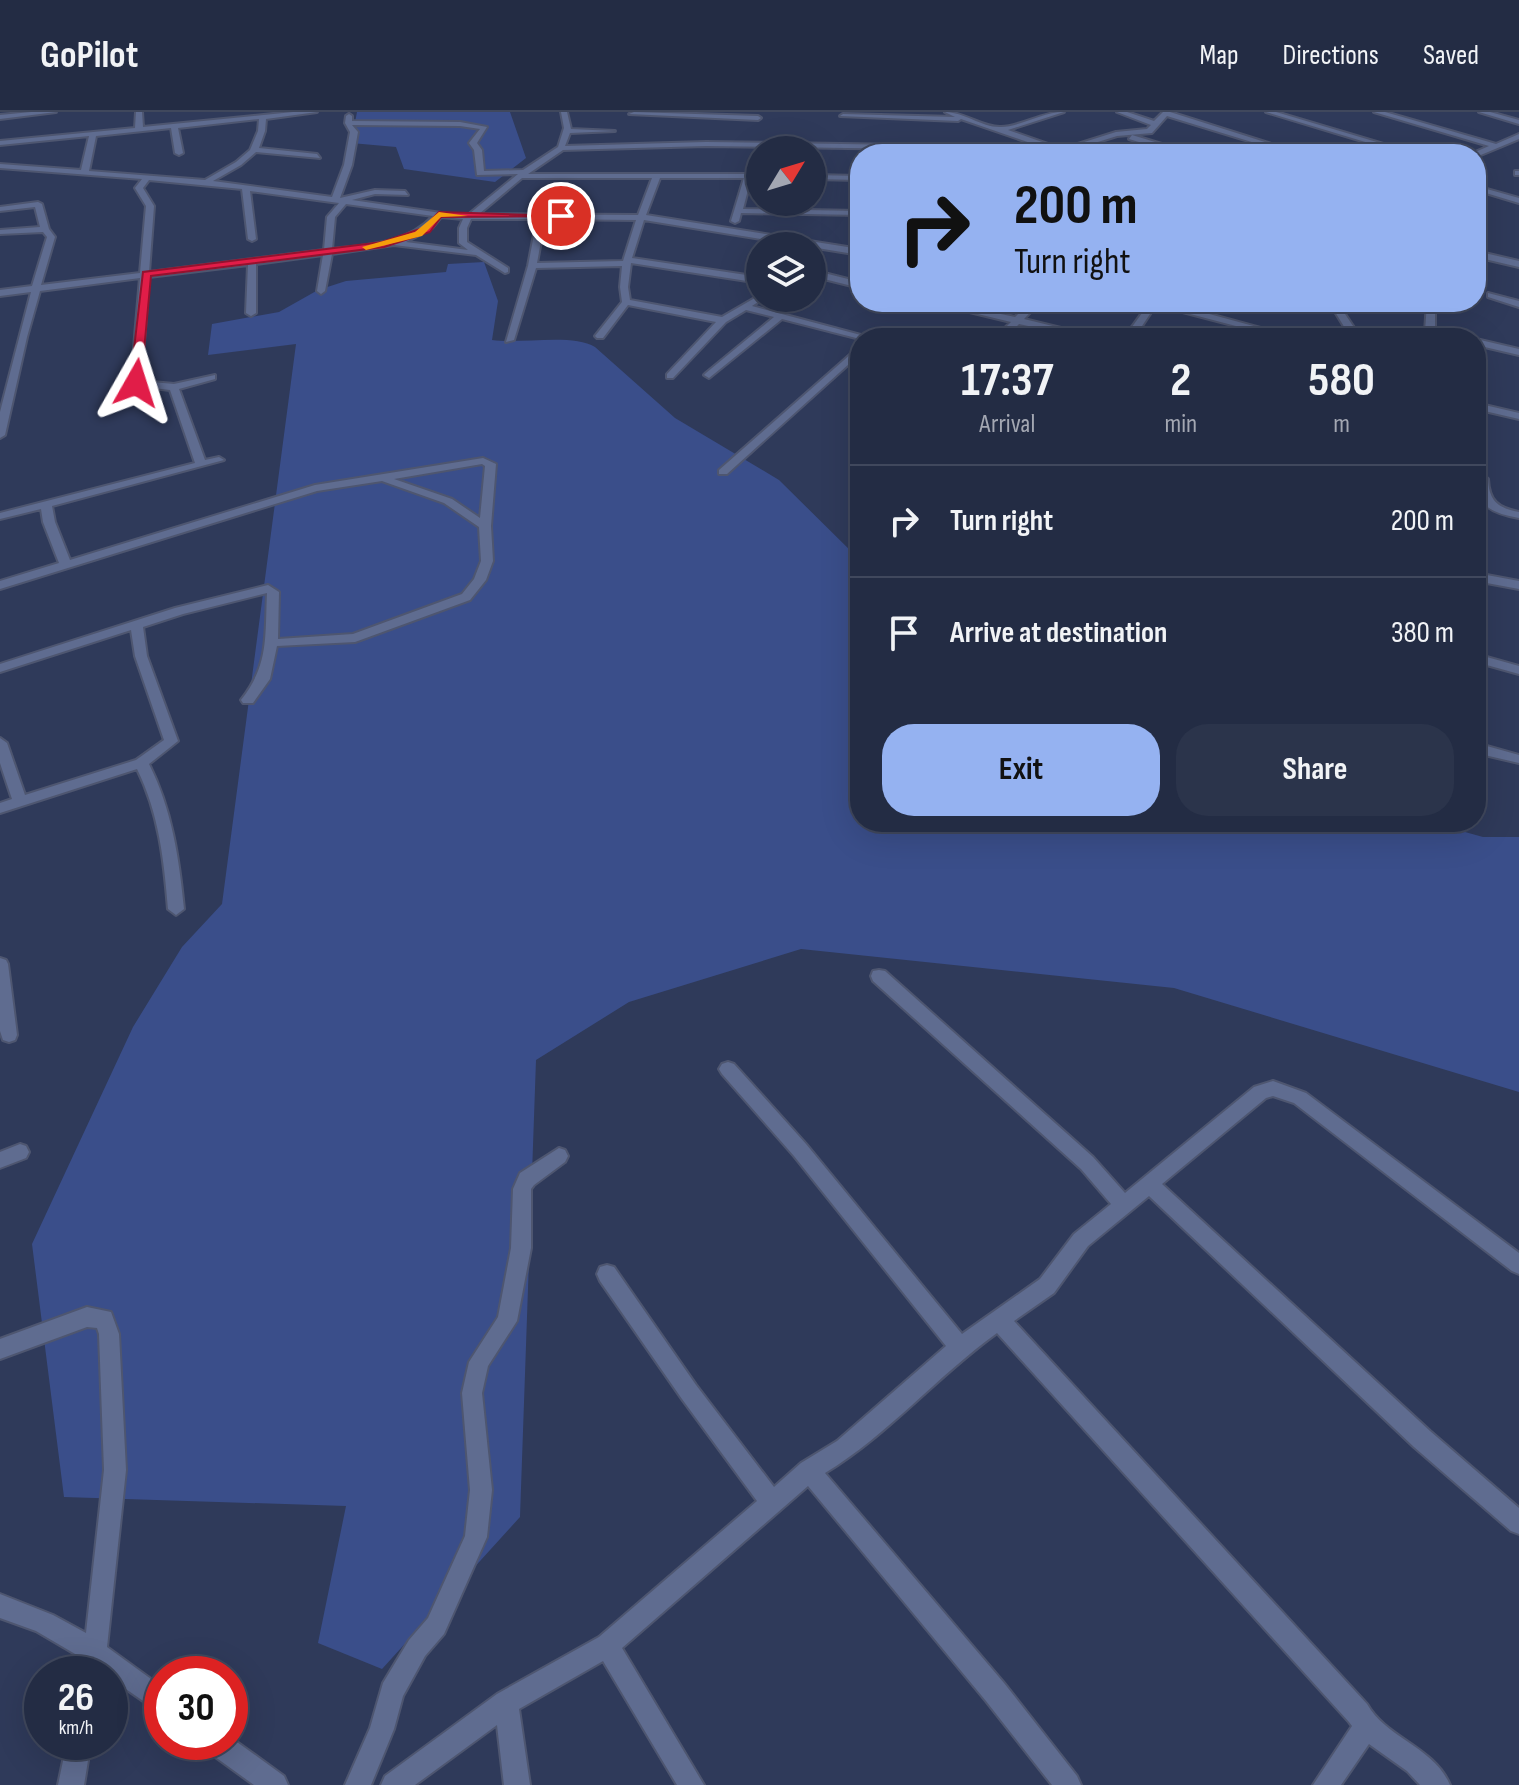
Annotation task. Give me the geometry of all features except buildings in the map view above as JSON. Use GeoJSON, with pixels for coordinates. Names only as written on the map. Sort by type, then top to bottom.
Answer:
{"type":"FeatureCollection","features":[{"type":"Feature","properties":{"kind":"street"},"geometry":{"type":"LineString","coordinates":[[0,117],[53,112]]}},
{"type":"Feature","properties":{"kind":"street"},"geometry":{"type":"LineString","coordinates":[[139,112],[139,129]]}},
{"type":"Feature","properties":{"kind":"street"},"geometry":{"type":"LineString","coordinates":[[0,143],[314,112]]}},
{"type":"Feature","properties":{"kind":"street"},"geometry":{"type":"LineString","coordinates":[[321,291],[331,217],[340,201],[354,132],[348,123],[349,112]]}},
{"type":"Feature","properties":{"kind":"street"},"geometry":{"type":"LineString","coordinates":[[505,270],[474,253],[462,240],[470,216],[561,148],[568,131],[564,112]]}},
{"type":"Feature","properties":{"kind":"street"},"geometry":{"type":"LineString","coordinates":[[948,112],[1042,144]]}},
{"type":"Feature","properties":{"kind":"street"},"geometry":{"type":"LineString","coordinates":[[1021,112],[1042,119]]}},
{"type":"Feature","properties":{"kind":"street"},"geometry":{"type":"LineString","coordinates":[[1000,130],[1061,112]]}},
{"type":"Feature","properties":{"kind":"street"},"geometry":{"type":"LineString","coordinates":[[1120,112],[1155,124]]}},
{"type":"Feature","properties":{"kind":"street"},"geometry":{"type":"LineString","coordinates":[[1087,144],[1122,134],[1144,132],[1166,112],[1267,144]]}},
{"type":"Feature","properties":{"kind":"street"},"geometry":{"type":"LineString","coordinates":[[1269,112],[1379,144]]}},
{"type":"Feature","properties":{"kind":"street"},"geometry":{"type":"LineString","coordinates":[[1377,112],[1496,146]]}},
{"type":"Feature","properties":{"kind":"street"},"geometry":{"type":"LineString","coordinates":[[1482,112],[1519,122]]}},
{"type":"Feature","properties":{"kind":"street"},"geometry":{"type":"LineString","coordinates":[[632,114],[759,115],[753,136]]}},
{"type":"Feature","properties":{"kind":"street"},"geometry":{"type":"LineString","coordinates":[[842,116],[967,119]]}},
{"type":"Feature","properties":{"kind":"street"},"geometry":{"type":"LineString","coordinates":[[206,182],[257,150],[262,139],[263,117]]}},
{"type":"Feature","properties":{"kind":"street"},"geometry":{"type":"LineString","coordinates":[[482,118],[485,128]]}},
{"type":"Feature","properties":{"kind":"street"},"geometry":{"type":"LineString","coordinates":[[348,123],[460,124],[485,128]]}},
{"type":"Feature","properties":{"kind":"street"},"geometry":{"type":"LineString","coordinates":[[174,126],[179,153]]}},
{"type":"Feature","properties":{"kind":"street"},"geometry":{"type":"LineString","coordinates":[[485,128],[473,143],[478,150],[480,173],[746,176]]}},
{"type":"Feature","properties":{"kind":"street"},"geometry":{"type":"LineString","coordinates":[[568,131],[611,131]]}},
{"type":"Feature","properties":{"kind":"street"},"geometry":{"type":"LineString","coordinates":[[84,174],[93,134]]}},
{"type":"Feature","properties":{"kind":"street"},"geometry":{"type":"LineString","coordinates":[[842,134],[843,147]]}},
{"type":"Feature","properties":{"kind":"street"},"geometry":{"type":"LineString","coordinates":[[1122,134],[1154,144]]}},
{"type":"Feature","properties":{"kind":"street"},"geometry":{"type":"LineString","coordinates":[[1486,150],[1519,136]]}},
{"type":"Feature","properties":{"kind":"street"},"geometry":{"type":"LineString","coordinates":[[561,148],[746,145]]}},
{"type":"Feature","properties":{"kind":"street"},"geometry":{"type":"LineString","coordinates":[[826,147],[850,147]]}},
{"type":"Feature","properties":{"kind":"street"},"geometry":{"type":"LineString","coordinates":[[257,150],[317,156]]}},
{"type":"Feature","properties":{"kind":"street"},"geometry":{"type":"LineString","coordinates":[[0,166],[206,182],[439,215],[644,217],[850,251]]}},
{"type":"Feature","properties":{"kind":"street"},"geometry":{"type":"LineString","coordinates":[[626,302],[622,285],[657,176]]}},
{"type":"Feature","properties":{"kind":"street"},"geometry":{"type":"LineString","coordinates":[[826,177],[850,178]]}},
{"type":"Feature","properties":{"kind":"street"},"geometry":{"type":"LineString","coordinates":[[147,178],[139,188],[150,206],[136,383],[174,387],[212,377]]}},
{"type":"Feature","properties":{"kind":"street"},"geometry":{"type":"LineString","coordinates":[[732,230],[746,183]]}},
{"type":"Feature","properties":{"kind":"street"},"geometry":{"type":"LineString","coordinates":[[246,187],[252,239]]}},
{"type":"Feature","properties":{"kind":"street"},"geometry":{"type":"LineString","coordinates":[[1486,191],[1519,201]]}},
{"type":"Feature","properties":{"kind":"street"},"geometry":{"type":"LineString","coordinates":[[340,201],[375,192],[405,193]]}},
{"type":"Feature","properties":{"kind":"street"},"geometry":{"type":"LineString","coordinates":[[0,200],[30,195],[38,204],[45,229],[51,237],[0,435]]}},
{"type":"Feature","properties":{"kind":"street"},"geometry":{"type":"LineString","coordinates":[[0,209],[38,204]]}},
{"type":"Feature","properties":{"kind":"street"},"geometry":{"type":"LineString","coordinates":[[738,211],[850,213]]}},
{"type":"Feature","properties":{"kind":"street"},"geometry":{"type":"LineString","coordinates":[[0,293],[392,243],[426,230],[439,215]]}},
{"type":"Feature","properties":{"kind":"street"},"geometry":{"type":"LineString","coordinates":[[509,340],[532,266],[542,216]]}},
{"type":"Feature","properties":{"kind":"street"},"geometry":{"type":"LineString","coordinates":[[0,232],[45,229]]}},
{"type":"Feature","properties":{"kind":"street"},"geometry":{"type":"LineString","coordinates":[[392,243],[474,253]]}},
{"type":"Feature","properties":{"kind":"street"},"geometry":{"type":"LineString","coordinates":[[826,256],[837,249]]}},
{"type":"Feature","properties":{"kind":"street"},"geometry":{"type":"LineString","coordinates":[[1486,256],[1519,264]]}},
{"type":"Feature","properties":{"kind":"street"},"geometry":{"type":"LineString","coordinates":[[251,313],[252,262]]}},
{"type":"Feature","properties":{"kind":"street"},"geometry":{"type":"LineString","coordinates":[[532,266],[628,262],[746,278]]}},
{"type":"Feature","properties":{"kind":"street"},"geometry":{"type":"LineString","coordinates":[[826,276],[850,282]]}},
{"type":"Feature","properties":{"kind":"street"},"geometry":{"type":"LineString","coordinates":[[1491,295],[1519,304]]}},
{"type":"Feature","properties":{"kind":"street"},"geometry":{"type":"LineString","coordinates":[[626,302],[723,320]]}},
{"type":"Feature","properties":{"kind":"street"},"geometry":{"type":"LineString","coordinates":[[600,336],[626,302]]}},
{"type":"Feature","properties":{"kind":"street"},"geometry":{"type":"LineString","coordinates":[[670,376],[723,320],[744,307],[850,334]]}},
{"type":"Feature","properties":{"kind":"street"},"geometry":{"type":"LineString","coordinates":[[974,312],[1046,328]]}},
{"type":"Feature","properties":{"kind":"street"},"geometry":{"type":"LineString","coordinates":[[1010,328],[1026,312]]}},
{"type":"Feature","properties":{"kind":"street"},"geometry":{"type":"LineString","coordinates":[[1200,312],[1257,328]]}},
{"type":"Feature","properties":{"kind":"street"},"geometry":{"type":"LineString","coordinates":[[709,375],[781,316]]}},
{"type":"Feature","properties":{"kind":"street"},"geometry":{"type":"LineString","coordinates":[[1486,344],[1519,352]]}},
{"type":"Feature","properties":{"kind":"street"},"geometry":{"type":"LineString","coordinates":[[723,472],[850,358]]}},
{"type":"Feature","properties":{"kind":"street"},"geometry":{"type":"LineString","coordinates":[[174,387],[201,464]]}},
{"type":"Feature","properties":{"kind":"street"},"geometry":{"type":"LineString","coordinates":[[1486,408],[1519,416]]}},
{"type":"Feature","properties":{"kind":"street"},"geometry":{"type":"LineString","coordinates":[[0,516],[219,460]]}},
{"type":"Feature","properties":{"kind":"street"},"geometry":{"type":"LineString","coordinates":[[0,585],[315,488],[491,464],[485,526],[489,545],[484,574],[463,598],[355,638],[270,643]]}},
{"type":"Feature","properties":{"kind":"street"},"geometry":{"type":"LineString","coordinates":[[387,480],[455,505],[485,526]]}},
{"type":"Feature","properties":{"kind":"street"},"geometry":{"type":"LineString","coordinates":[[1486,503],[1519,515]]}},
{"type":"Feature","properties":{"kind":"street"},"geometry":{"type":"LineString","coordinates":[[46,504],[49,522],[66,565]]}},
{"type":"Feature","properties":{"kind":"street"},"geometry":{"type":"LineString","coordinates":[[1486,579],[1519,585]]}},
{"type":"Feature","properties":{"kind":"street"},"geometry":{"type":"LineString","coordinates":[[0,668],[136,624],[268,589],[273,592],[270,643],[259,690],[248,700]]}},
{"type":"Feature","properties":{"kind":"street"},"geometry":{"type":"LineString","coordinates":[[0,808],[141,763],[171,741],[141,656],[136,624]]}},
{"type":"Feature","properties":{"kind":"street"},"geometry":{"type":"LineString","coordinates":[[1486,661],[1519,670]]}},
{"type":"Feature","properties":{"kind":"street"},"geometry":{"type":"LineString","coordinates":[[0,743],[20,800]]}},
{"type":"Feature","properties":{"kind":"street"},"geometry":{"type":"LineString","coordinates":[[1486,751],[1517,759]]}},
{"type":"Feature","properties":{"kind":"street"},"geometry":{"type":"LineString","coordinates":[[141,763],[156,789],[171,852],[176,909]]}},
{"type":"Feature","properties":{"kind":"street"},"geometry":{"type":"LineString","coordinates":[[0,964],[9,1035]]}},
{"type":"Feature","properties":{"kind":"street"},"geometry":{"type":"LineString","coordinates":[[879,976],[1087,1163],[1124,1205]]}},
{"type":"Feature","properties":{"kind":"street"},"geometry":{"type":"LineString","coordinates":[[728,1069],[800,1150],[960,1347]]}},
{"type":"Feature","properties":{"kind":"street"},"geometry":{"type":"LineString","coordinates":[[394,1785],[506,1703],[607,1645],[809,1471],[845,1449],[960,1347],[1057,1277],[1081,1240],[1260,1092],[1273,1088],[1300,1098],[1519,1265]]}},
{"type":"Feature","properties":{"kind":"street"},"geometry":{"type":"LineString","coordinates":[[0,1160],[20,1152]]}},
{"type":"Feature","properties":{"kind":"street"},"geometry":{"type":"LineString","coordinates":[[358,1785],[382,1729],[392,1692],[417,1648],[436,1626],[476,1537],[481,1490],[472,1393],[479,1362],[507,1321],[521,1248],[522,1189],[527,1179],[545,1162],[559,1156]]}},
{"type":"Feature","properties":{"kind":"street"},"geometry":{"type":"LineString","coordinates":[[1149,1184],[1422,1439],[1519,1523]]}},
{"type":"Feature","properties":{"kind":"street"},"geometry":{"type":"LineString","coordinates":[[607,1274],[773,1504]]}},
{"type":"Feature","properties":{"kind":"street"},"geometry":{"type":"LineString","coordinates":[[0,1349],[87,1317],[104,1319],[109,1334],[115,1470],[95,1656]]}},
{"type":"Feature","properties":{"kind":"street"},"geometry":{"type":"LineString","coordinates":[[1000,1321],[1234,1574],[1358,1713],[1366,1727],[1416,1762],[1437,1785]]}},
{"type":"Feature","properties":{"kind":"street"},"geometry":{"type":"LineString","coordinates":[[809,1471],[995,1692],[1068,1785]]}},
{"type":"Feature","properties":{"kind":"street"},"geometry":{"type":"LineString","coordinates":[[0,1606],[43,1620],[86,1656]]}},
{"type":"Feature","properties":{"kind":"street"},"geometry":{"type":"LineString","coordinates":[[607,1645],[691,1785]]}},
{"type":"Feature","properties":{"kind":"street"},"geometry":{"type":"LineString","coordinates":[[506,1703],[517,1785]]}},
{"type":"Feature","properties":{"kind":"street"},"geometry":{"type":"LineString","coordinates":[[1326,1785],[1366,1727]]}},
{"type":"Feature","properties":{"kind":"street"},"geometry":{"type":"LineString","coordinates":[[71,1785],[76,1760]]}},
{"type":"Feature","properties":{"kind":"street"},"geometry":{"type":"LineString","coordinates":[[241,1760],[275,1785]]}},
{"type":"Feature","properties":{"kind":"shaded area"},"geometry":{"type":"Polygon","coordinates":[[[357,112],[510,112],[526,158],[495,182],[404,169],[396,147],[351,143],[357,112]]]}},
{"type":"Feature","properties":{"kind":"shaded area"},"geometry":{"type":"Polygon","coordinates":[[[484,262],[498,301],[492,340],[574,341],[595,347],[675,418],[779,480],[850,550],[850,832],[1465,832],[1483,837],[1519,837],[1519,1092],[1174,988],[801,949],[629,1002],[536,1060],[520,1517],[382,1669],[318,1643],[346,1506],[64,1497],[32,1244],[133,1027],[182,947],[222,904],[296,344],[208,355],[212,324],[279,312],[318,290],[346,281],[446,272],[448,264],[484,262]]]}},
{"type":"Feature","properties":{"kind":"slow traffic"},"geometry":{"type":"LineString","coordinates":[[366,247],[384,245],[418,234],[426,230],[439,215],[463,216]]}},
{"type":"Feature","properties":{"kind":"route"},"geometry":{"type":"LineString","coordinates":[[136,383],[147,274],[384,245],[426,230],[439,215],[561,216]]}}]}
